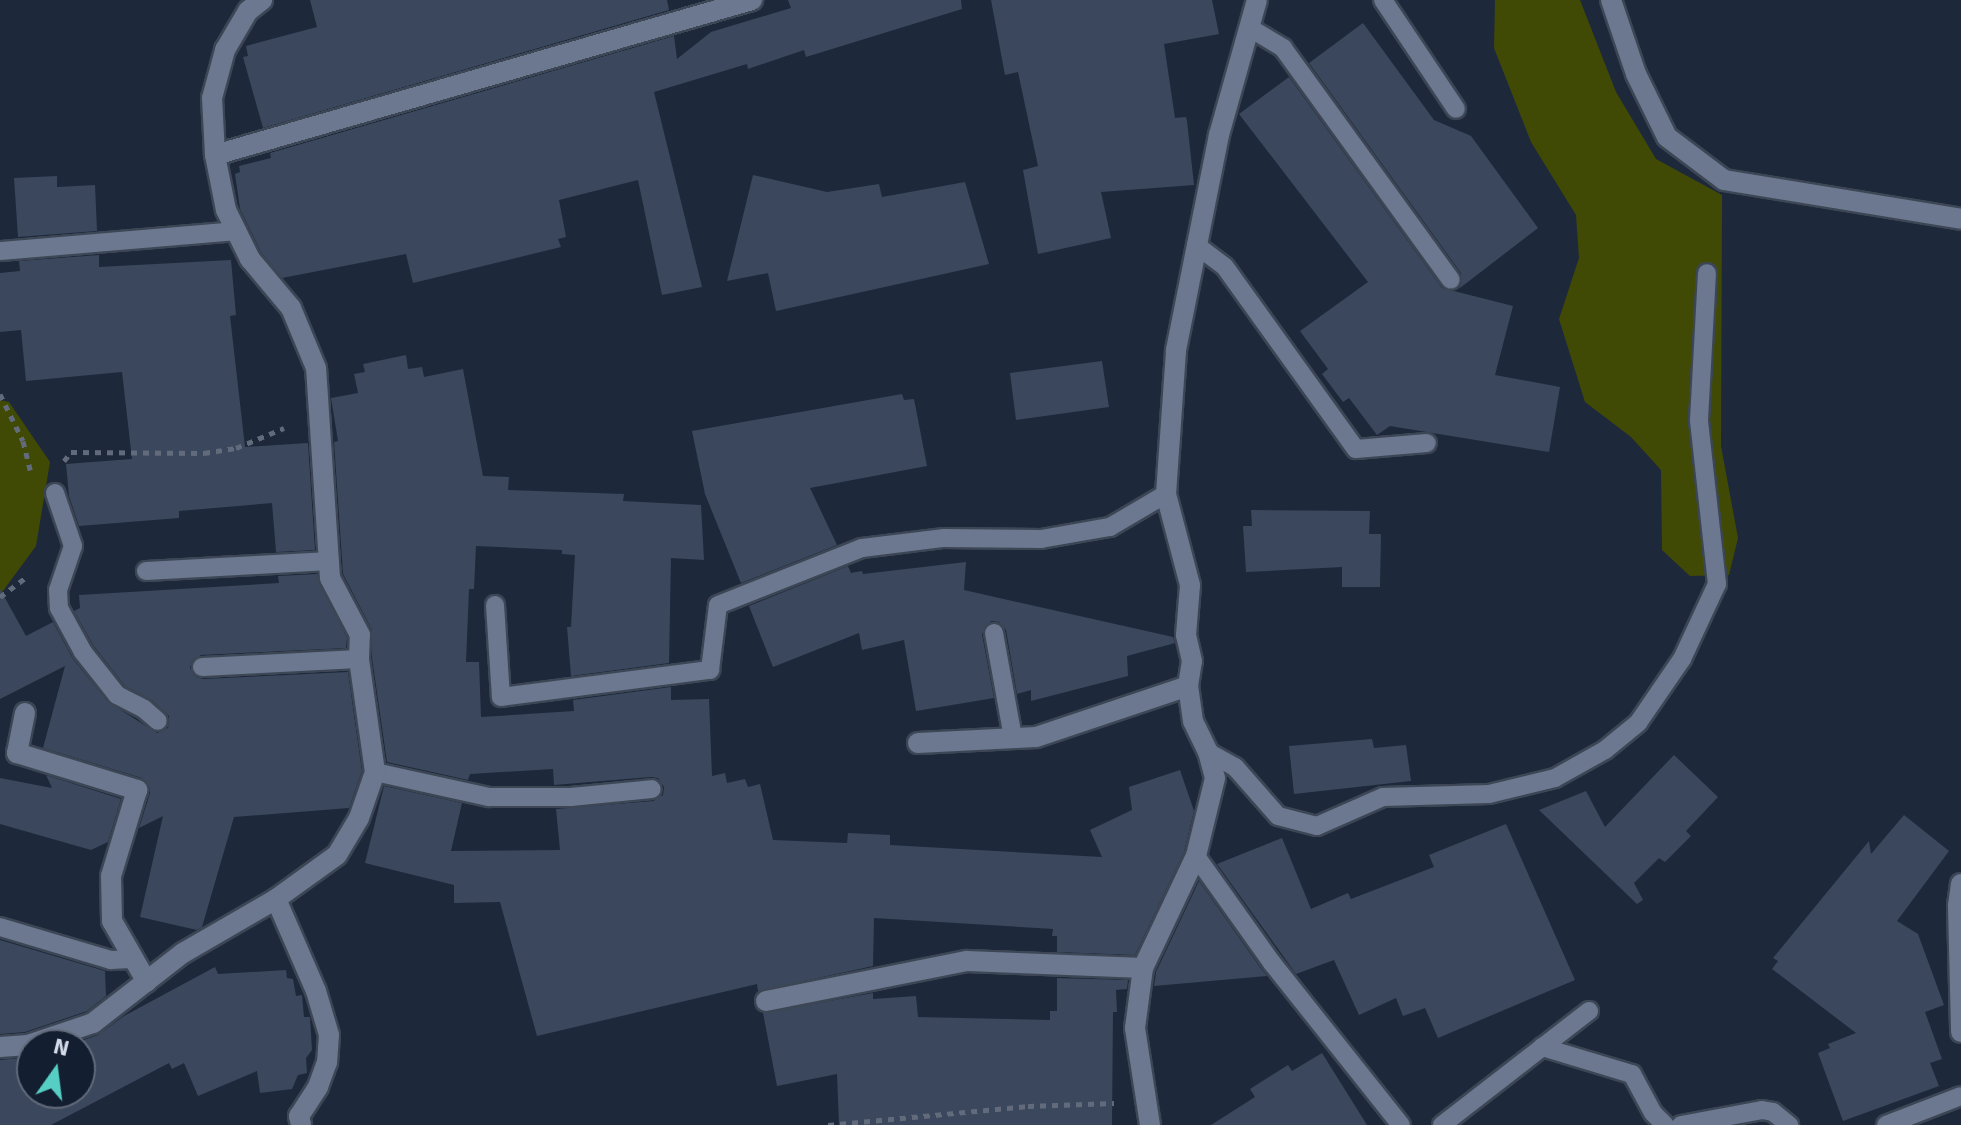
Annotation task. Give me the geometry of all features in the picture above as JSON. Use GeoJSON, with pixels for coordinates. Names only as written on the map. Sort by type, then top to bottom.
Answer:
{"type":"FeatureCollection","features":[{"type":"Feature","properties":{"kind":"street"},"geometry":{"type":"LineString","coordinates":[[0,1047],[28,1045],[93,1023],[183,953],[276,899],[337,855],[359,818],[375,772],[359,659],[360,635],[330,578],[322,415],[316,368],[291,308],[250,259],[226,210],[215,155],[212,98],[225,50],[248,11],[262,0]]}},
{"type":"Feature","properties":{"kind":"street"},"geometry":{"type":"LineString","coordinates":[[215,155],[752,0]]}},
{"type":"Feature","properties":{"kind":"street"},"geometry":{"type":"LineString","coordinates":[[1150,1125],[1135,1028],[1143,968],[1196,856],[1215,778],[1208,752],[1193,721],[1188,686],[1192,661],[1186,635],[1190,585],[1166,494],[1176,350],[1219,135],[1257,0]]}},
{"type":"Feature","properties":{"kind":"street"},"geometry":{"type":"LineString","coordinates":[[1611,0],[1636,74],[1667,137],[1724,180],[1961,219]]}},
{"type":"Feature","properties":{"kind":"street"},"geometry":{"type":"LineString","coordinates":[[918,743],[1036,737],[1188,686]]}},
{"type":"Feature","properties":{"kind":"street"},"geometry":{"type":"LineString","coordinates":[[25,713],[17,753],[137,790],[111,876],[112,921],[131,959],[147,982]]}},
{"type":"Feature","properties":{"kind":"street"},"geometry":{"type":"LineString","coordinates":[[1961,884],[1958,906],[1961,1032]]}},
{"type":"Feature","properties":{"kind":"street"},"geometry":{"type":"LineString","coordinates":[[276,899],[316,991],[329,1035],[327,1062],[318,1087],[299,1116],[301,1125]]}},
{"type":"Feature","properties":{"kind":"street"},"geometry":{"type":"LineString","coordinates":[[766,1001],[967,961],[1143,968]]}},
{"type":"Feature","properties":{"kind":"lane"},"geometry":{"type":"LineString","coordinates":[[1383,0],[1456,109]]}},
{"type":"Feature","properties":{"kind":"lane"},"geometry":{"type":"LineString","coordinates":[[1250,28],[1283,48],[1451,280]]}},
{"type":"Feature","properties":{"kind":"lane"},"geometry":{"type":"LineString","coordinates":[[0,251],[237,231]]}},
{"type":"Feature","properties":{"kind":"lane"},"geometry":{"type":"LineString","coordinates":[[1196,245],[1225,267],[1356,449],[1427,443]]}},
{"type":"Feature","properties":{"kind":"lane"},"geometry":{"type":"LineString","coordinates":[[1208,752],[1235,767],[1278,816],[1317,826],[1383,797],[1489,794],[1555,778],[1605,750],[1638,723],[1682,659],[1717,584],[1699,420],[1707,273]]}},
{"type":"Feature","properties":{"kind":"lane"},"geometry":{"type":"LineString","coordinates":[[55,493],[73,546],[58,590],[59,608],[83,652],[117,695],[144,709],[158,721]]}},
{"type":"Feature","properties":{"kind":"lane"},"geometry":{"type":"LineString","coordinates":[[495,605],[501,697],[710,670],[718,605],[862,548],[944,538],[1055,537],[1110,527],[1166,494]]}},
{"type":"Feature","properties":{"kind":"lane"},"geometry":{"type":"LineString","coordinates":[[146,571],[330,561]]}},
{"type":"Feature","properties":{"kind":"lane"},"geometry":{"type":"LineString","coordinates":[[994,633],[1013,738]]}},
{"type":"Feature","properties":{"kind":"lane"},"geometry":{"type":"LineString","coordinates":[[202,667],[359,659]]}},
{"type":"Feature","properties":{"kind":"lane"},"geometry":{"type":"LineString","coordinates":[[375,772],[489,797],[571,797],[652,789]]}},
{"type":"Feature","properties":{"kind":"lane"},"geometry":{"type":"LineString","coordinates":[[1196,856],[1280,974],[1401,1125]]}},
{"type":"Feature","properties":{"kind":"lane"},"geometry":{"type":"LineString","coordinates":[[0,927],[111,960],[131,959]]}},
{"type":"Feature","properties":{"kind":"lane"},"geometry":{"type":"LineString","coordinates":[[1442,1125],[1589,1011]]}},
{"type":"Feature","properties":{"kind":"lane"},"geometry":{"type":"LineString","coordinates":[[1542,1047],[1632,1074],[1653,1113],[1665,1125]]}},
{"type":"Feature","properties":{"kind":"lane"},"geometry":{"type":"LineString","coordinates":[[1886,1125],[1961,1096]]}},
{"type":"Feature","properties":{"kind":"lane"},"geometry":{"type":"LineString","coordinates":[[1681,1125],[1762,1110],[1773,1112],[1789,1125]]}},
{"type":"Feature","properties":{"kind":"path"},"geometry":{"type":"LineString","coordinates":[[0,394],[23,441],[31,477]]}},
{"type":"Feature","properties":{"kind":"path"},"geometry":{"type":"LineString","coordinates":[[55,493],[60,469],[71,452],[204,453],[236,448],[306,417],[322,415]]}},
{"type":"Feature","properties":{"kind":"path"},"geometry":{"type":"LineString","coordinates":[[0,597],[29,574]]}},
{"type":"Feature","properties":{"kind":"path"},"geometry":{"type":"LineString","coordinates":[[828,1125],[1028,1106],[1145,1102]]}},
{"type":"Feature","properties":{"kind":"green space"},"geometry":{"type":"Polygon","coordinates":[[[1495,0],[1580,0],[1616,92],[1656,159],[1722,195],[1721,446],[1738,538],[1729,575],[1690,576],[1662,550],[1661,470],[1631,437],[1585,402],[1559,319],[1579,258],[1576,215],[1531,142],[1494,48],[1495,0]]]}},
{"type":"Feature","properties":{"kind":"green space"},"geometry":{"type":"Polygon","coordinates":[[[0,400],[9,402],[50,462],[36,546],[0,595],[0,400]]]}},
{"type":"Feature","properties":{"kind":"building"},"geometry":{"type":"Polygon","coordinates":[[[310,0],[667,0],[669,10],[263,128],[243,57],[248,56],[246,46],[317,27],[310,0]]]}},
{"type":"Feature","properties":{"kind":"building"},"geometry":{"type":"Polygon","coordinates":[[[788,0],[961,0],[962,9],[806,57],[804,50],[748,69],[747,64],[654,92],[702,287],[662,295],[638,180],[559,200],[566,237],[558,239],[561,247],[413,283],[406,254],[282,278],[261,252],[240,209],[235,174],[240,172],[239,166],[271,158],[270,153],[674,36],[677,59],[711,32],[791,8],[788,0]]]}},
{"type":"Feature","properties":{"kind":"building"},"geometry":{"type":"Polygon","coordinates":[[[991,0],[1212,0],[1219,34],[1164,44],[1175,118],[1186,117],[1187,121],[1194,185],[1101,192],[1111,238],[1038,254],[1023,170],[1038,166],[1018,72],[1005,75],[991,0]]]}},
{"type":"Feature","properties":{"kind":"building"},"geometry":{"type":"Polygon","coordinates":[[[1363,23],[1434,120],[1471,136],[1538,228],[1460,288],[1461,273],[1309,63],[1363,23]]]}},
{"type":"Feature","properties":{"kind":"building"},"geometry":{"type":"Polygon","coordinates":[[[1289,77],[1442,288],[1513,306],[1495,375],[1560,387],[1549,452],[1390,426],[1377,435],[1349,398],[1343,402],[1322,374],[1328,369],[1300,331],[1368,282],[1239,114],[1289,77]]]}},
{"type":"Feature","properties":{"kind":"building"},"geometry":{"type":"Polygon","coordinates":[[[753,175],[827,192],[879,184],[882,197],[965,182],[989,264],[776,311],[768,273],[727,281],[753,175]]]}},
{"type":"Feature","properties":{"kind":"building"},"geometry":{"type":"Polygon","coordinates":[[[57,176],[57,187],[95,185],[97,231],[18,237],[14,178],[57,176]]]}},
{"type":"Feature","properties":{"kind":"building"},"geometry":{"type":"Polygon","coordinates":[[[99,255],[99,267],[231,260],[236,315],[230,316],[245,447],[308,443],[315,550],[276,552],[272,503],[179,511],[179,518],[79,526],[69,496],[66,464],[132,459],[122,372],[26,381],[21,330],[0,332],[0,273],[20,271],[19,261],[99,255]]]}},
{"type":"Feature","properties":{"kind":"building"},"geometry":{"type":"Polygon","coordinates":[[[406,355],[408,369],[422,367],[424,377],[463,369],[483,476],[509,477],[508,490],[624,494],[623,501],[701,505],[704,560],[671,558],[669,663],[571,676],[567,627],[571,627],[575,555],[562,554],[562,550],[476,546],[474,589],[469,589],[466,662],[479,662],[481,717],[574,711],[573,700],[671,687],[671,700],[709,699],[712,776],[725,773],[727,783],[745,779],[748,787],[760,784],[773,840],[847,843],[848,833],[890,835],[890,845],[1102,857],[1090,830],[1132,810],[1129,787],[1180,770],[1194,811],[1184,852],[1135,955],[1057,952],[1057,936],[1052,936],[1053,929],[874,918],[873,966],[758,991],[757,984],[537,1036],[500,902],[454,903],[454,885],[365,863],[384,786],[462,803],[451,851],[560,850],[556,809],[653,801],[663,795],[664,787],[658,778],[651,777],[554,785],[553,769],[470,774],[468,780],[387,762],[372,658],[372,630],[343,574],[334,442],[338,441],[331,398],[358,393],[354,374],[365,372],[363,364],[406,355]]]}},
{"type":"Feature","properties":{"kind":"building"},"geometry":{"type":"Polygon","coordinates":[[[1102,361],[1109,407],[1016,420],[1010,373],[1102,361]]]}},
{"type":"Feature","properties":{"kind":"building"},"geometry":{"type":"Polygon","coordinates":[[[902,394],[904,400],[914,399],[927,466],[810,488],[837,545],[741,583],[705,494],[692,431],[902,394]]]}},
{"type":"Feature","properties":{"kind":"building"},"geometry":{"type":"Polygon","coordinates":[[[1251,510],[1370,511],[1369,534],[1381,534],[1380,587],[1342,587],[1342,567],[1246,572],[1243,526],[1252,526],[1251,510]]]}},
{"type":"Feature","properties":{"kind":"building"},"geometry":{"type":"Polygon","coordinates":[[[966,562],[964,590],[1173,637],[1175,643],[1127,656],[1128,676],[1031,701],[1031,690],[1017,694],[1006,630],[999,622],[991,621],[982,634],[994,698],[916,711],[904,640],[862,650],[859,633],[773,667],[749,606],[848,566],[851,573],[862,571],[863,574],[966,562]]]}},
{"type":"Feature","properties":{"kind":"building"},"geometry":{"type":"Polygon","coordinates":[[[317,574],[347,638],[346,648],[201,655],[192,661],[190,668],[196,677],[203,679],[348,672],[362,771],[349,808],[234,817],[202,927],[197,930],[140,917],[163,816],[139,828],[150,793],[149,786],[142,778],[43,748],[65,666],[0,699],[0,589],[26,636],[53,622],[73,659],[108,702],[157,733],[168,728],[169,716],[152,700],[125,686],[93,645],[74,611],[80,608],[79,595],[279,583],[278,576],[317,574]]]}},
{"type":"Feature","properties":{"kind":"building"},"geometry":{"type":"Polygon","coordinates":[[[1372,739],[1374,748],[1406,745],[1411,781],[1294,794],[1289,746],[1372,739]]]}},
{"type":"Feature","properties":{"kind":"building"},"geometry":{"type":"Polygon","coordinates":[[[1674,755],[1718,797],[1686,831],[1691,836],[1665,862],[1659,858],[1634,883],[1643,900],[1637,904],[1539,810],[1586,791],[1605,827],[1674,755]]]}},
{"type":"Feature","properties":{"kind":"building"},"geometry":{"type":"Polygon","coordinates":[[[46,775],[121,799],[108,842],[91,850],[0,824],[0,778],[52,788],[46,775]]]}},
{"type":"Feature","properties":{"kind":"building"},"geometry":{"type":"Polygon","coordinates":[[[1904,815],[1949,851],[1897,921],[1918,934],[1944,1005],[1925,1012],[1942,1059],[1930,1063],[1939,1086],[1843,1121],[1818,1053],[1830,1048],[1828,1044],[1856,1033],[1772,969],[1778,961],[1773,958],[1869,841],[1871,854],[1904,815]]]}},
{"type":"Feature","properties":{"kind":"building"},"geometry":{"type":"Polygon","coordinates":[[[1506,824],[1575,980],[1438,1038],[1425,1008],[1403,1016],[1396,998],[1359,1015],[1334,960],[1296,974],[1217,864],[1282,838],[1311,909],[1348,893],[1351,899],[1434,867],[1429,855],[1506,824]]]}},
{"type":"Feature","properties":{"kind":"building"},"geometry":{"type":"Polygon","coordinates":[[[1199,881],[1267,976],[1154,986],[1156,972],[1199,881]]]}},
{"type":"Feature","properties":{"kind":"building"},"geometry":{"type":"Polygon","coordinates":[[[0,940],[105,971],[106,996],[87,1011],[34,1029],[16,1029],[16,1033],[0,1034],[0,940]]]}},
{"type":"Feature","properties":{"kind":"building"},"geometry":{"type":"Polygon","coordinates":[[[215,967],[218,974],[286,970],[287,978],[293,979],[296,996],[302,995],[304,1017],[310,1017],[312,1050],[306,1058],[307,1073],[298,1075],[292,1089],[260,1093],[257,1071],[198,1096],[184,1063],[172,1069],[169,1063],[96,1101],[96,1036],[124,1016],[215,967]]]}},
{"type":"Feature","properties":{"kind":"building"},"geometry":{"type":"Polygon","coordinates":[[[1057,978],[1128,980],[1127,989],[1116,990],[1117,1012],[1113,1012],[1112,1125],[839,1125],[837,1074],[777,1086],[763,1013],[873,993],[873,999],[916,996],[918,1017],[1050,1020],[1050,1011],[1057,1011],[1057,978]]]}},
{"type":"Feature","properties":{"kind":"building"},"geometry":{"type":"Polygon","coordinates":[[[1322,1053],[1367,1125],[1211,1125],[1255,1097],[1250,1089],[1288,1065],[1292,1071],[1322,1053]]]}},
{"type":"Feature","properties":{"kind":"building"},"geometry":{"type":"Polygon","coordinates":[[[16,1058],[16,1109],[81,1109],[51,1125],[0,1125],[0,1060],[16,1058]]]}}]}
